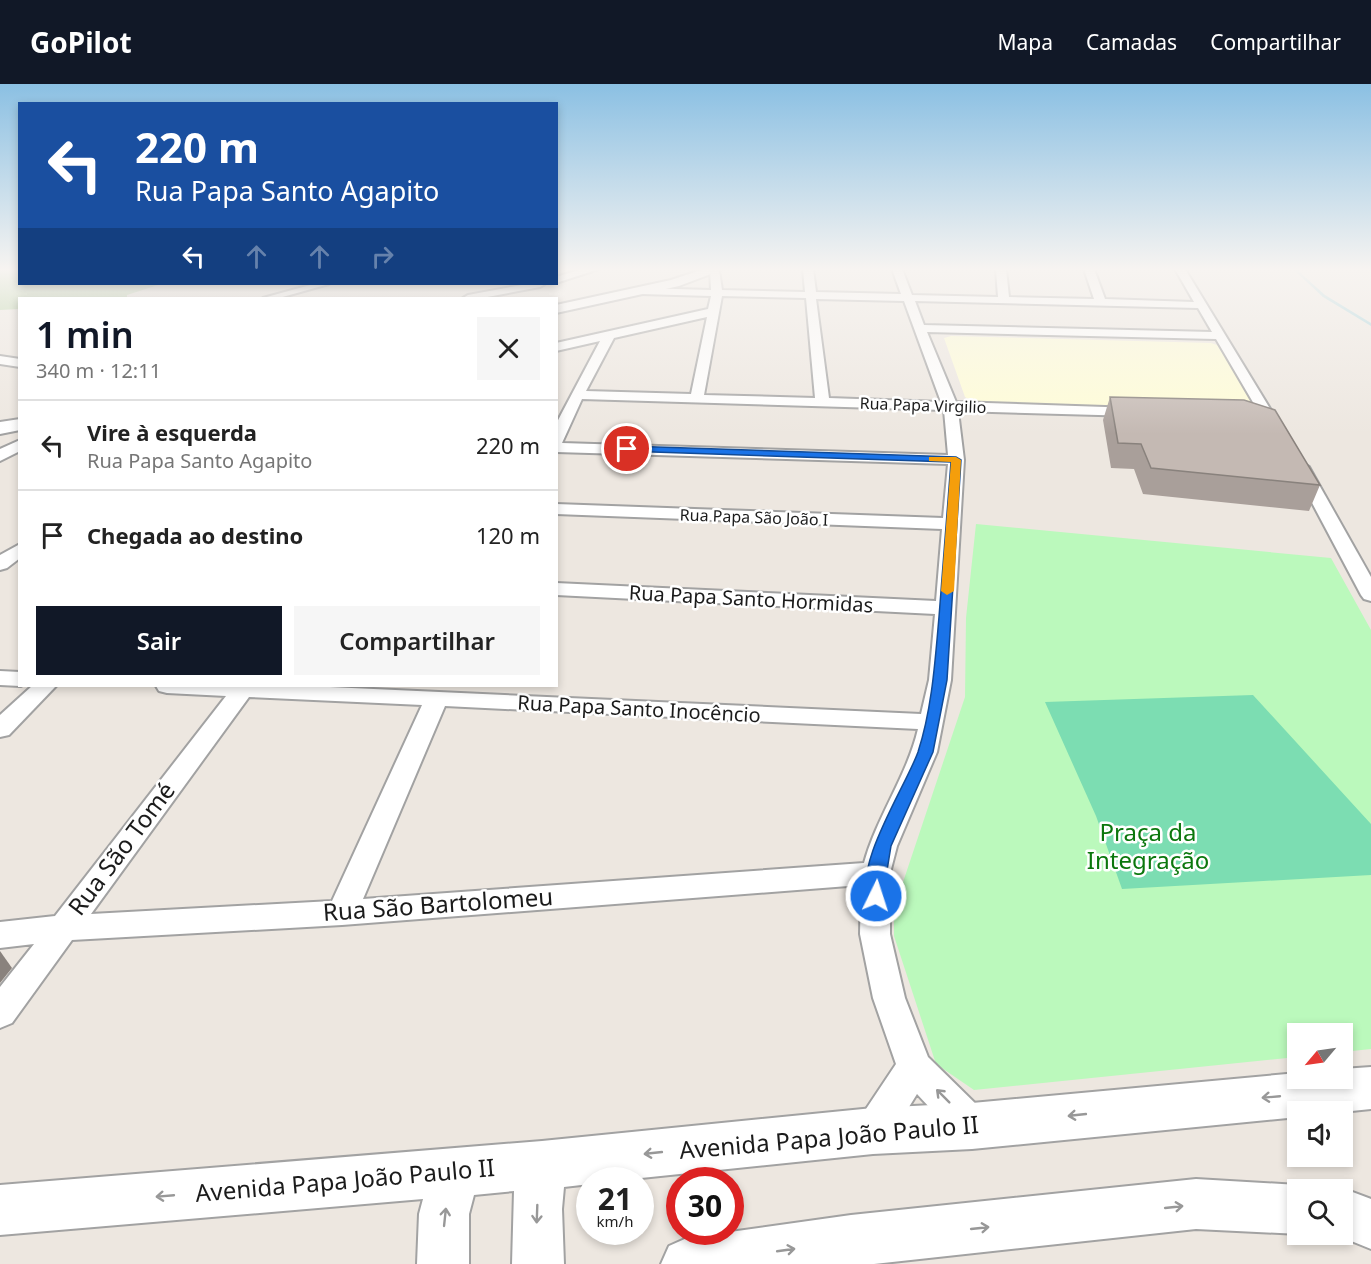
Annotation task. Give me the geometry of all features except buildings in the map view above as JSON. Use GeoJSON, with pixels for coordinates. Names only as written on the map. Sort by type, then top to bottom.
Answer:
{"type":"FeatureCollection","features":[{"type":"Feature","properties":{"kind":"street"},"geometry":{"type":"LineString","coordinates":[[558,347],[653,324]]}},
{"type":"Feature","properties":{"kind":"street"},"geometry":{"type":"LineString","coordinates":[[698,398],[710,324]]}},
{"type":"Feature","properties":{"kind":"street"},"geometry":{"type":"LineString","coordinates":[[813,324],[822,402]]}},
{"type":"Feature","properties":{"kind":"street"},"geometry":{"type":"LineString","coordinates":[[918,324],[950,406],[955,433],[956,460],[952,525],[940,680],[925,752],[883,846],[876,873],[875,934],[889,998],[914,1067],[972,1126]]}},
{"type":"Feature","properties":{"kind":"street"},"geometry":{"type":"LineString","coordinates":[[1213,324],[1262,418],[1306,476],[1371,595]]}},
{"type":"Feature","properties":{"kind":"street"},"geometry":{"type":"LineString","coordinates":[[919,328],[1220,336]]}},
{"type":"Feature","properties":{"kind":"street"},"geometry":{"type":"LineString","coordinates":[[558,437],[609,335]]}},
{"type":"Feature","properties":{"kind":"street"},"geometry":{"type":"LineString","coordinates":[[579,342],[602,349]]}},
{"type":"Feature","properties":{"kind":"street"},"geometry":{"type":"LineString","coordinates":[[0,360],[18,363]]}},
{"type":"Feature","properties":{"kind":"street","name":"Rua Papa Virgilio"},"geometry":{"type":"LineString","coordinates":[[577,395],[1151,413]]}},
{"type":"Feature","properties":{"kind":"street"},"geometry":{"type":"LineString","coordinates":[[0,428],[18,424]]}},
{"type":"Feature","properties":{"kind":"street"},"geometry":{"type":"LineString","coordinates":[[0,456],[18,445]]}},
{"type":"Feature","properties":{"kind":"street"},"geometry":{"type":"LineString","coordinates":[[558,447],[956,460]]}},
{"type":"Feature","properties":{"kind":"street","name":"Rua Papa São João I"},"geometry":{"type":"LineString","coordinates":[[558,510],[952,525]]}},
{"type":"Feature","properties":{"kind":"street"},"geometry":{"type":"LineString","coordinates":[[0,565],[18,551]]}},
{"type":"Feature","properties":{"kind":"street"},"geometry":{"type":"LineString","coordinates":[[0,565],[18,567]]}},
{"type":"Feature","properties":{"kind":"street","name":"Rua Papa Santo Hormidas"},"geometry":{"type":"LineString","coordinates":[[558,589],[946,608]]}},
{"type":"Feature","properties":{"kind":"street"},"geometry":{"type":"LineString","coordinates":[[0,678],[18,679]]}},
{"type":"Feature","properties":{"kind":"street"},"geometry":{"type":"LineString","coordinates":[[0,729],[44,687]]}},
{"type":"Feature","properties":{"kind":"street","name":"Rua Papa Santo Inocêncio"},"geometry":{"type":"LineString","coordinates":[[205,687],[931,722]]}},
{"type":"Feature","properties":{"kind":"street","name":"Rua São Tomé"},"geometry":{"type":"LineString","coordinates":[[0,1013],[243,688]]}},
{"type":"Feature","properties":{"kind":"street"},"geometry":{"type":"LineString","coordinates":[[342,913],[437,699]]}},
{"type":"Feature","properties":{"kind":"street","name":"Rua São Bartolomeu"},"geometry":{"type":"LineString","coordinates":[[0,935],[63,928],[342,913],[876,873]]}},
{"type":"Feature","properties":{"kind":"street"},"geometry":{"type":"LineString","coordinates":[[873,1131],[914,1067]]}},
{"type":"Feature","properties":{"kind":"street","name":"Avenida Papa João Paulo II"},"geometry":{"type":"LineString","coordinates":[[0,1210],[542,1165],[873,1131],[972,1126],[1371,1088]]}},
{"type":"Feature","properties":{"kind":"street"},"geometry":{"type":"LineString","coordinates":[[538,1264],[537,1209],[542,1165]]}},
{"type":"Feature","properties":{"kind":"street"},"geometry":{"type":"LineString","coordinates":[[443,1264],[444,1214],[455,1171]]}},
{"type":"Feature","properties":{"kind":"street"},"geometry":{"type":"LineString","coordinates":[[687,1264],[852,1241],[1196,1204],[1287,1209]]}},
{"type":"Feature","properties":{"kind":"street"},"geometry":{"type":"LineString","coordinates":[[1353,1217],[1371,1224]]}},
{"type":"Feature","properties":{"kind":"shaded area"},"geometry":{"type":"Polygon","coordinates":[[[951,336],[1211,343],[1217,345],[1256,404],[1236,410],[975,403],[965,397],[944,338],[951,336]]]}},
{"type":"Feature","properties":{"kind":"green space","name":"Praça da Integração"},"geometry":{"type":"Polygon","coordinates":[[[976,524],[1331,558],[1371,630],[1371,1049],[1353,1051],[1353,1023],[1287,1023],[1287,1058],[974,1090],[936,1064],[894,936],[894,909],[965,697],[966,618],[976,524]]]}},
{"type":"Feature","properties":{"kind":"green space"},"geometry":{"type":"Polygon","coordinates":[[[1253,695],[1371,824],[1371,875],[1122,889],[1096,816],[1045,702],[1253,695]]]}},
{"type":"Feature","properties":{"kind":"slow traffic"},"geometry":{"type":"LineString","coordinates":[[932,459],[956,460],[947,591]]}},
{"type":"Feature","properties":{"kind":"route"},"geometry":{"type":"LineString","coordinates":[[627,449],[956,460],[940,680],[925,752],[883,846],[876,873],[876,896]]}}]}
